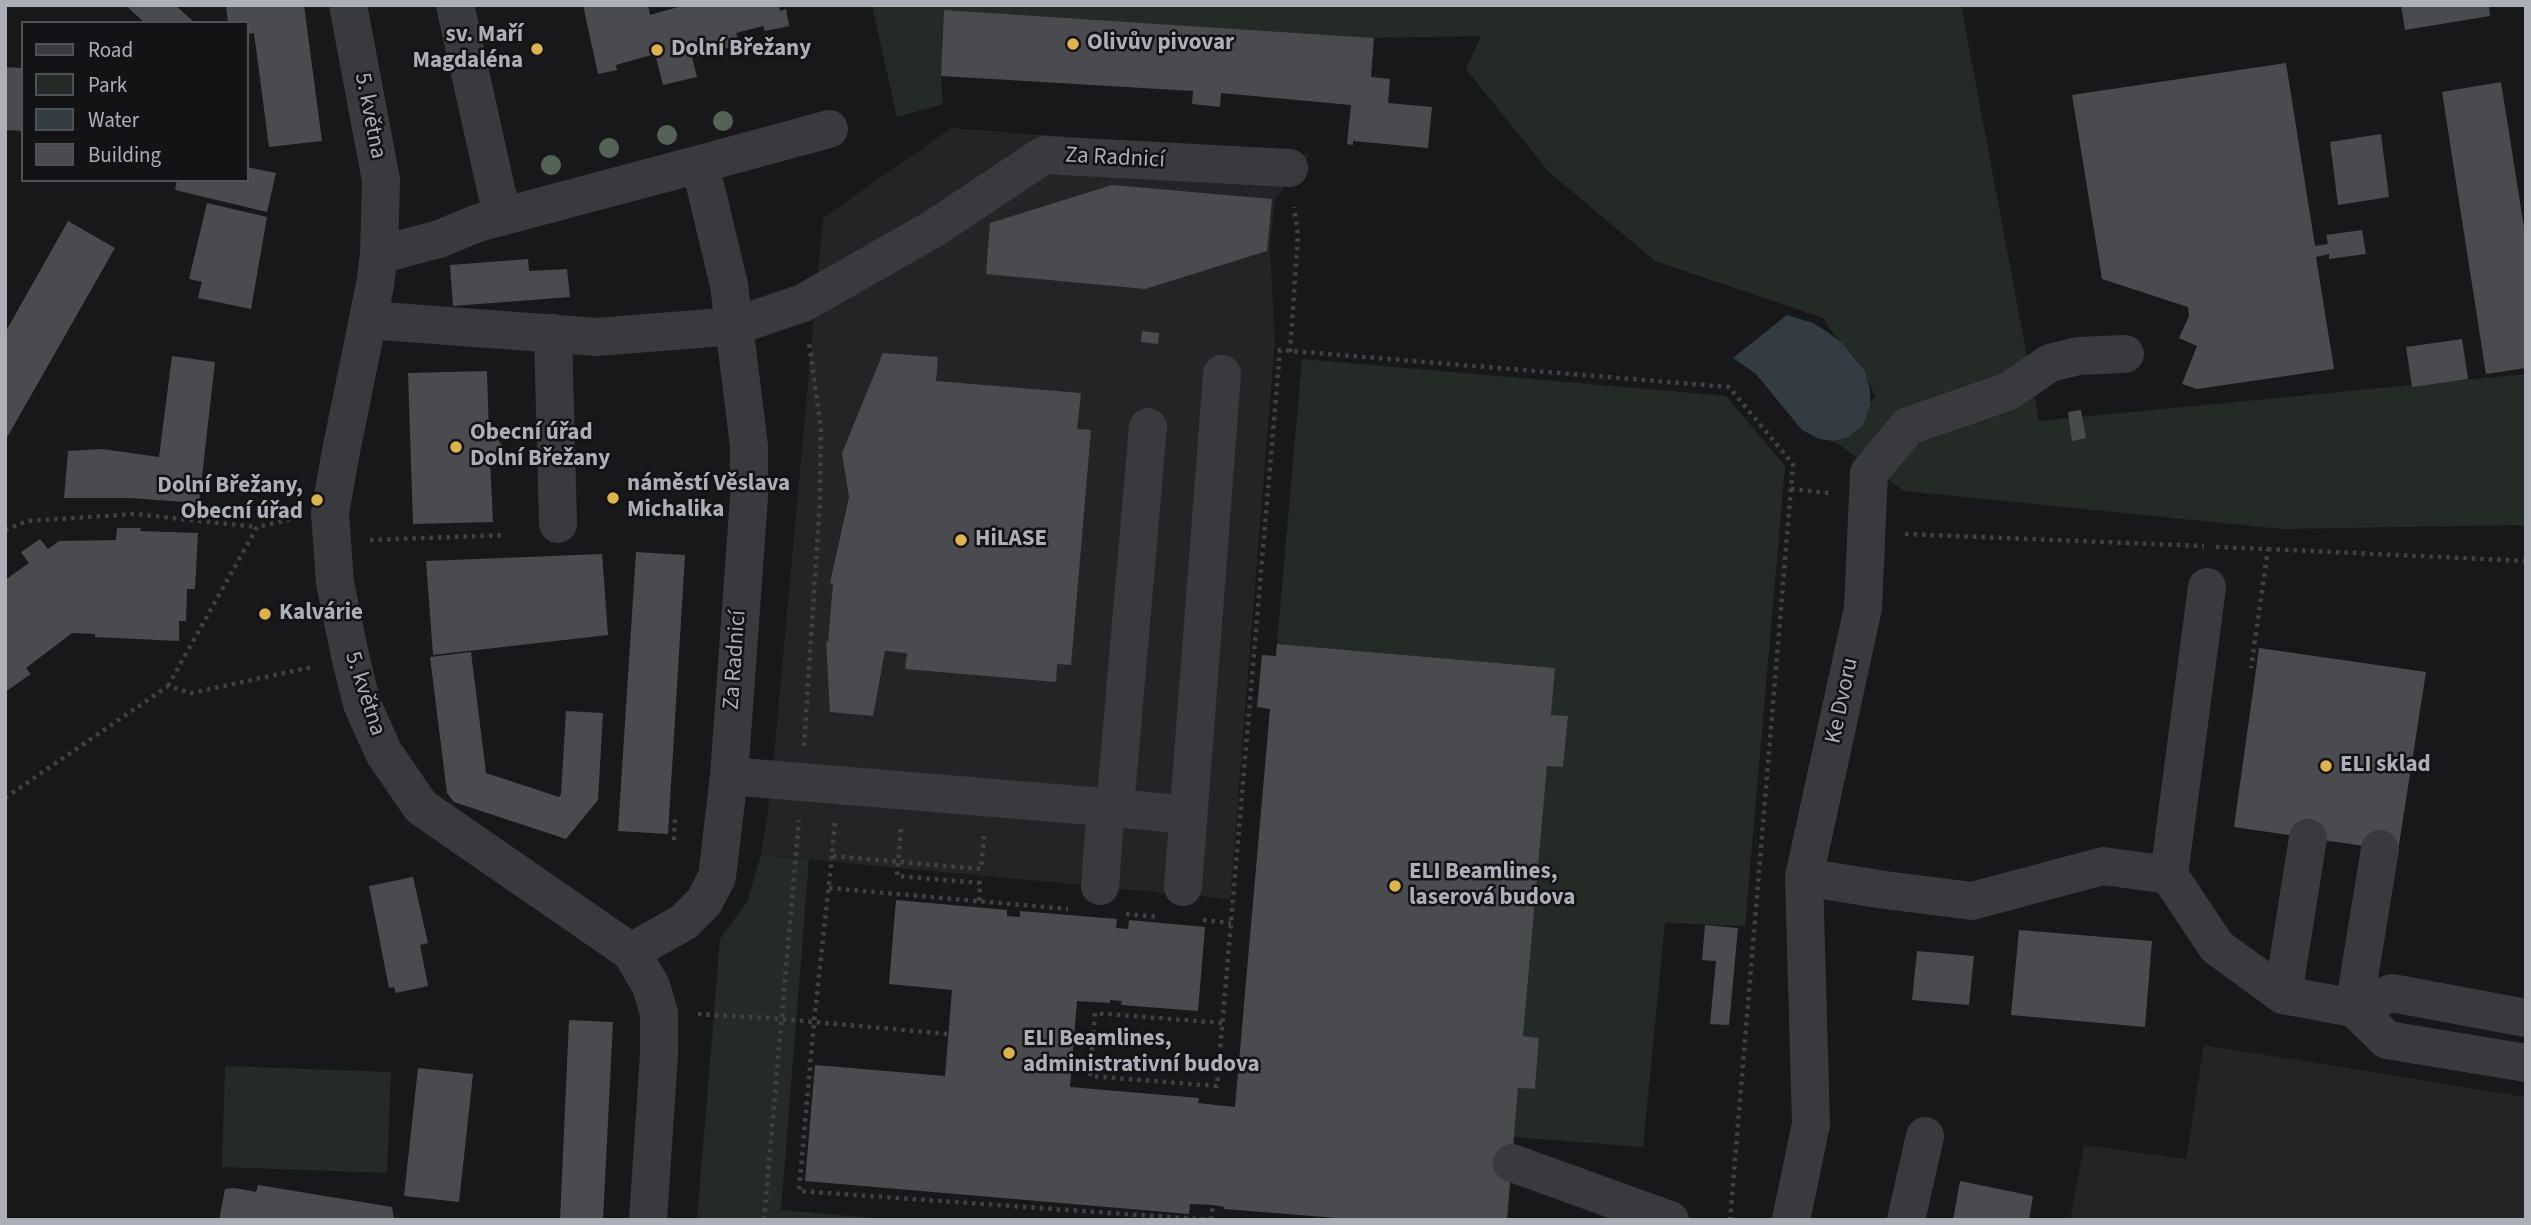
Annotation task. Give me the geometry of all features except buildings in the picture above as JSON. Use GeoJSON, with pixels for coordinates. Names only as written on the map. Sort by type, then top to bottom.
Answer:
{"type":"FeatureCollection","features":[{"type":"Feature","properties":{"kind":"street","name":"5. května"},"geometry":{"type":"LineString","coordinates":[[348,5],[381,180],[376,321],[330,513],[335,583],[362,704],[384,752],[421,807],[631,952],[651,986],[659,1013],[659,1054],[648,1220]]}},
{"type":"Feature","properties":{"kind":"street"},"geometry":{"type":"LineString","coordinates":[[455,5],[502,216]]}},
{"type":"Feature","properties":{"kind":"street"},"geometry":{"type":"LineString","coordinates":[[379,255],[439,239],[502,216],[829,129]]}},
{"type":"Feature","properties":{"kind":"street","name":"Za Radnicí"},"geometry":{"type":"LineString","coordinates":[[376,321],[597,337],[735,326],[803,303],[933,229],[1044,155],[1289,168]]}},
{"type":"Feature","properties":{"kind":"street"},"geometry":{"type":"LineString","coordinates":[[700,164],[729,285],[735,326]]}},
{"type":"Feature","properties":{"kind":"street","name":"Za Radnicí"},"geometry":{"type":"LineString","coordinates":[[631,952],[684,922],[704,902],[718,877],[729,776],[749,497],[749,446],[735,326]]}},
{"type":"Feature","properties":{"kind":"street"},"geometry":{"type":"LineString","coordinates":[[553,333],[558,524]]}},
{"type":"Feature","properties":{"kind":"street","name":"Ke Dvoru"},"geometry":{"type":"LineString","coordinates":[[1791,1220],[1811,1124],[1804,877],[1863,608],[1869,473],[1908,426],[2007,392],[2050,363],[2078,356],[2125,354]]}},
{"type":"Feature","properties":{"kind":"street"},"geometry":{"type":"LineString","coordinates":[[1179,908],[1222,374]]}},
{"type":"Feature","properties":{"kind":"street"},"geometry":{"type":"LineString","coordinates":[[1099,903],[1148,427]]}},
{"type":"Feature","properties":{"kind":"street"},"geometry":{"type":"LineString","coordinates":[[2207,587],[2169,875],[2217,947],[2283,995],[2354,1008],[2392,993],[2526,1018]]}},
{"type":"Feature","properties":{"kind":"street"},"geometry":{"type":"LineString","coordinates":[[729,776],[1188,815]]}},
{"type":"Feature","properties":{"kind":"street"},"geometry":{"type":"LineString","coordinates":[[2283,995],[2308,838]]}},
{"type":"Feature","properties":{"kind":"street"},"geometry":{"type":"LineString","coordinates":[[2354,1008],[2380,849]]}},
{"type":"Feature","properties":{"kind":"street"},"geometry":{"type":"LineString","coordinates":[[1804,877],[1972,901],[2103,866],[2169,875]]}},
{"type":"Feature","properties":{"kind":"street"},"geometry":{"type":"LineString","coordinates":[[2354,1008],[2387,1040],[2526,1063]]}},
{"type":"Feature","properties":{"kind":"street"},"geometry":{"type":"LineString","coordinates":[[1906,1220],[1925,1136]]}},
{"type":"Feature","properties":{"kind":"street"},"geometry":{"type":"LineString","coordinates":[[1512,1163],[1670,1220]]}},
{"type":"Feature","properties":{"kind":"path"},"geometry":{"type":"LineString","coordinates":[[1289,168],[1297,235],[1290,352]]}},
{"type":"Feature","properties":{"kind":"path"},"geometry":{"type":"LineString","coordinates":[[803,303],[821,428],[820,500],[803,751]]}},
{"type":"Feature","properties":{"kind":"path"},"geometry":{"type":"LineString","coordinates":[[1222,1023],[1095,1013],[1090,1076],[1217,1086],[1280,350],[1729,387],[1793,464],[1730,1220]]}},
{"type":"Feature","properties":{"kind":"path"},"geometry":{"type":"LineString","coordinates":[[5,530],[27,522],[135,514],[257,527],[300,517]]}},
{"type":"Feature","properties":{"kind":"path"},"geometry":{"type":"LineString","coordinates":[[5,798],[168,687],[257,527]]}},
{"type":"Feature","properties":{"kind":"path"},"geometry":{"type":"LineString","coordinates":[[1897,533],[2526,561]]}},
{"type":"Feature","properties":{"kind":"path"},"geometry":{"type":"LineString","coordinates":[[366,540],[506,535]]}},
{"type":"Feature","properties":{"kind":"path"},"geometry":{"type":"LineString","coordinates":[[2251,668],[2267,549]]}},
{"type":"Feature","properties":{"kind":"path"},"geometry":{"type":"LineString","coordinates":[[168,687],[191,693],[322,665]]}},
{"type":"Feature","properties":{"kind":"path"},"geometry":{"type":"LineString","coordinates":[[838,785],[799,1191],[1133,1217],[1211,1220],[1213,1205]]}},
{"type":"Feature","properties":{"kind":"path"},"geometry":{"type":"LineString","coordinates":[[832,856],[981,869],[986,797]]}},
{"type":"Feature","properties":{"kind":"path"},"geometry":{"type":"LineString","coordinates":[[764,1220],[800,807]]}},
{"type":"Feature","properties":{"kind":"path"},"geometry":{"type":"LineString","coordinates":[[674,841],[675,817]]}},
{"type":"Feature","properties":{"kind":"path"},"geometry":{"type":"LineString","coordinates":[[898,862],[897,876],[980,883],[979,901]]}},
{"type":"Feature","properties":{"kind":"path"},"geometry":{"type":"LineString","coordinates":[[829,888],[979,901],[1099,903],[1179,908],[1231,923]]}},
{"type":"Feature","properties":{"kind":"path"},"geometry":{"type":"LineString","coordinates":[[735,1016],[948,1034]]}},
{"type":"Feature","properties":{"kind":"shaded area"},"geometry":{"type":"Polygon","coordinates":[[[951,128],[1310,155],[1275,199],[1270,248],[1275,340],[1230,899],[761,855],[771,789],[823,218],[951,128]]]}},
{"type":"Feature","properties":{"kind":"shaded area"},"geometry":{"type":"Polygon","coordinates":[[[2204,1045],[2526,1097],[2526,1220],[2070,1220],[2084,1145],[2186,1159],[2204,1045]]]}},
{"type":"Feature","properties":{"kind":"green space"},"geometry":{"type":"Polygon","coordinates":[[[872,5],[1961,5],[2039,421],[2526,374],[2526,525],[2282,529],[1904,491],[1834,441],[1849,437],[1862,425],[1869,403],[1876,397],[1857,359],[1837,339],[1823,318],[1655,261],[1549,172],[1466,69],[1481,36],[1374,38],[944,10],[941,75],[943,104],[897,117],[872,5]]]}},
{"type":"Feature","properties":{"kind":"green space"},"geometry":{"type":"Polygon","coordinates":[[[1302,359],[1726,396],[1785,466],[1745,926],[1665,923],[1643,1147],[1514,1137],[1518,1088],[1535,1089],[1539,1038],[1523,1036],[1547,766],[1563,767],[1568,717],[1551,715],[1555,668],[1277,644],[1302,359]]]}},
{"type":"Feature","properties":{"kind":"green space"},"geometry":{"type":"Polygon","coordinates":[[[761,855],[809,860],[781,1210],[895,1220],[697,1220],[720,939],[747,902],[761,855]]]}},
{"type":"Feature","properties":{"kind":"green space"},"geometry":{"type":"Polygon","coordinates":[[[225,1066],[391,1072],[387,1173],[222,1167],[225,1066]]]}},
{"type":"Feature","properties":{"kind":"water"},"geometry":{"type":"Polygon","coordinates":[[[1787,315],[1813,323],[1826,331],[1843,344],[1865,371],[1870,405],[1863,425],[1849,437],[1834,441],[1819,439],[1802,430],[1756,374],[1733,358],[1787,315]]]}},
{"type":"Feature","properties":{"kind":"place","name":"Olivův pivovar"},"geometry":{"type":"Point","coordinates":[1073,44]}},
{"type":"Feature","properties":{"kind":"place","name":"sv. Maří Magdaléna"},"geometry":{"type":"Point","coordinates":[537,49]}},
{"type":"Feature","properties":{"kind":"place","name":"Dolní Břežany"},"geometry":{"type":"Point","coordinates":[657,50]}},
{"type":"Feature","properties":{"kind":"place","name":"Obecní úřad Dolní Břežany"},"geometry":{"type":"Point","coordinates":[456,447]}},
{"type":"Feature","properties":{"kind":"place","name":"náměstí Věslava Michalika"},"geometry":{"type":"Point","coordinates":[613,498]}},
{"type":"Feature","properties":{"kind":"place","name":"Dolní Břežany, Obecní úřad"},"geometry":{"type":"Point","coordinates":[317,500]}},
{"type":"Feature","properties":{"kind":"place","name":"HiLASE"},"geometry":{"type":"Point","coordinates":[961,540]}},
{"type":"Feature","properties":{"kind":"place","name":"Kalvárie"},"geometry":{"type":"Point","coordinates":[265,614]}},
{"type":"Feature","properties":{"kind":"place","name":"ELI sklad"},"geometry":{"type":"Point","coordinates":[2326,766]}},
{"type":"Feature","properties":{"kind":"place","name":"ELI Beamlines, laserová budova"},"geometry":{"type":"Point","coordinates":[1395,886]}},
{"type":"Feature","properties":{"kind":"place","name":"ELI Beamlines, administrativní budova"},"geometry":{"type":"Point","coordinates":[1009,1053]}}]}
